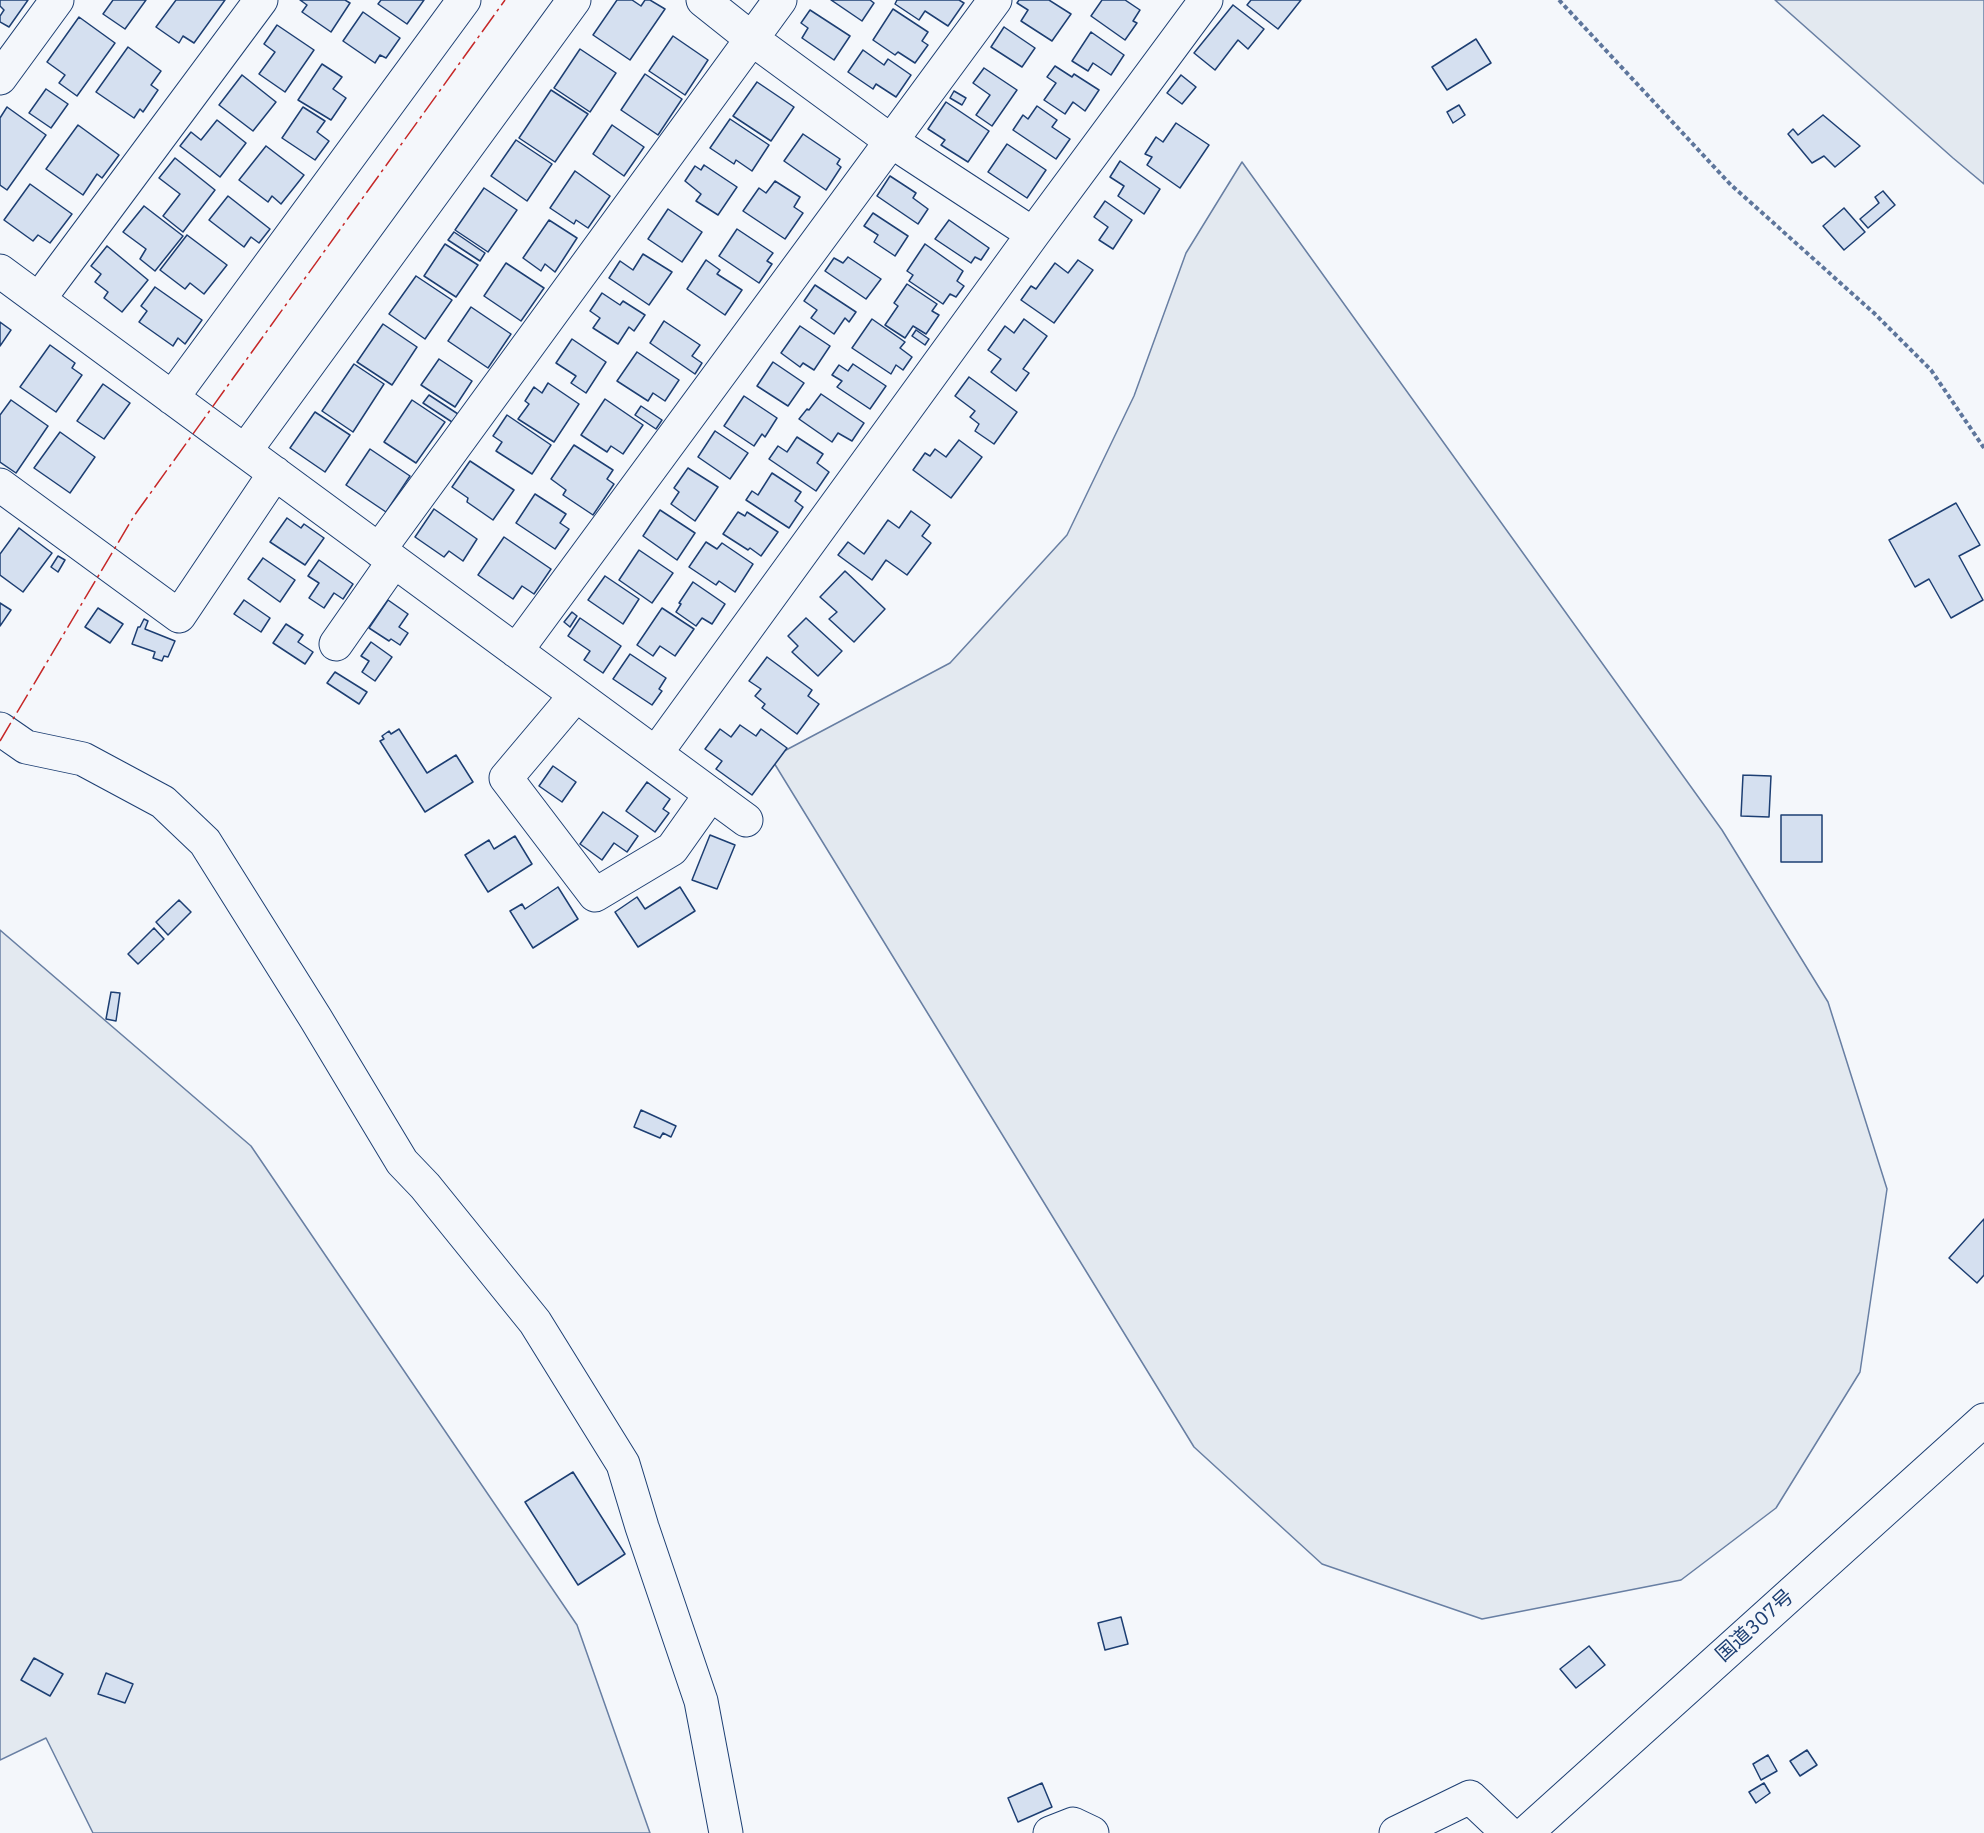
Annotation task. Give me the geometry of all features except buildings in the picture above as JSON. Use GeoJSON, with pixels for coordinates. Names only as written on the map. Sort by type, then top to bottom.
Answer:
{"type":"FeatureCollection","features":[{"type":"Feature","properties":{"kind":"main road"},"geometry":{"type":"LineString","coordinates":[[0,78],[57,0]]}},
{"type":"Feature","properties":{"kind":"main road"},"geometry":{"type":"LineString","coordinates":[[39,299],[261,0]]}},
{"type":"Feature","properties":{"kind":"main road"},"geometry":{"type":"LineString","coordinates":[[172,398],[464,0]]}},
{"type":"Feature","properties":{"kind":"main road"},"geometry":{"type":"LineString","coordinates":[[244,451],[574,0]]}},
{"type":"Feature","properties":{"kind":"main road"},"geometry":{"type":"LineString","coordinates":[[703,0],[891,141],[1033,234]]}},
{"type":"Feature","properties":{"kind":"main road"},"geometry":{"type":"LineString","coordinates":[[336,644],[387,555],[780,0]]}},
{"type":"Feature","properties":{"kind":"main road"},"geometry":{"type":"LineString","coordinates":[[516,651],[995,0]]}},
{"type":"Feature","properties":{"kind":"main road"},"geometry":{"type":"LineString","coordinates":[[656,753],[1206,0]]}},
{"type":"Feature","properties":{"kind":"main road"},"geometry":{"type":"LineString","coordinates":[[0,271],[746,820]]}},
{"type":"Feature","properties":{"kind":"main road"},"geometry":{"type":"LineString","coordinates":[[0,484],[179,616],[275,473]]}},
{"type":"Feature","properties":{"kind":"main road"},"geometry":{"type":"LineString","coordinates":[[576,694],[506,778],[595,896],[672,849],[711,794]]}},
{"type":"Feature","properties":{"kind":"main road"},"geometry":{"type":"LineString","coordinates":[[0,729],[26,747],[83,759],[164,802],[206,842],[402,1162],[425,1186],[535,1322],[623,1464],[701,1701],[726,1833]]}},
{"type":"Feature","properties":{"kind":"main road","name":"国道307号"},"geometry":{"type":"LineString","coordinates":[[1526,1833],[1984,1420]]}},
{"type":"Feature","properties":{"kind":"main road"},"geometry":{"type":"LineString","coordinates":[[1396,1833],[1470,1797],[1508,1833]]}},
{"type":"Feature","properties":{"kind":"main road"},"geometry":{"type":"LineString","coordinates":[[1050,1833],[1073,1824],[1092,1833]]}},
{"type":"Feature","properties":{"kind":"path"},"geometry":{"type":"LineString","coordinates":[[1558,0],[1731,185],[1874,313],[1931,370],[1984,448]]}},
{"type":"Feature","properties":{"kind":"shaded area"},"geometry":{"type":"Polygon","coordinates":[[[1775,0],[1984,0],[1984,184],[1953,158],[1775,0]]]}},
{"type":"Feature","properties":{"kind":"shaded area"},"geometry":{"type":"Polygon","coordinates":[[[1242,162],[1722,830],[1828,1002],[1887,1189],[1860,1372],[1776,1508],[1681,1580],[1482,1619],[1322,1564],[1194,1447],[771,758],[950,663],[1067,535],[1134,396],[1186,253],[1242,162]]]}},
{"type":"Feature","properties":{"kind":"shaded area"},"geometry":{"type":"Polygon","coordinates":[[[0,930],[251,1146],[577,1625],[650,1833],[93,1833],[46,1738],[0,1760],[0,930]]]}},
{"type":"Feature","properties":{"kind":"power"},"geometry":{"type":"LineString","coordinates":[[0,741],[134,516],[505,0]]}}]}
